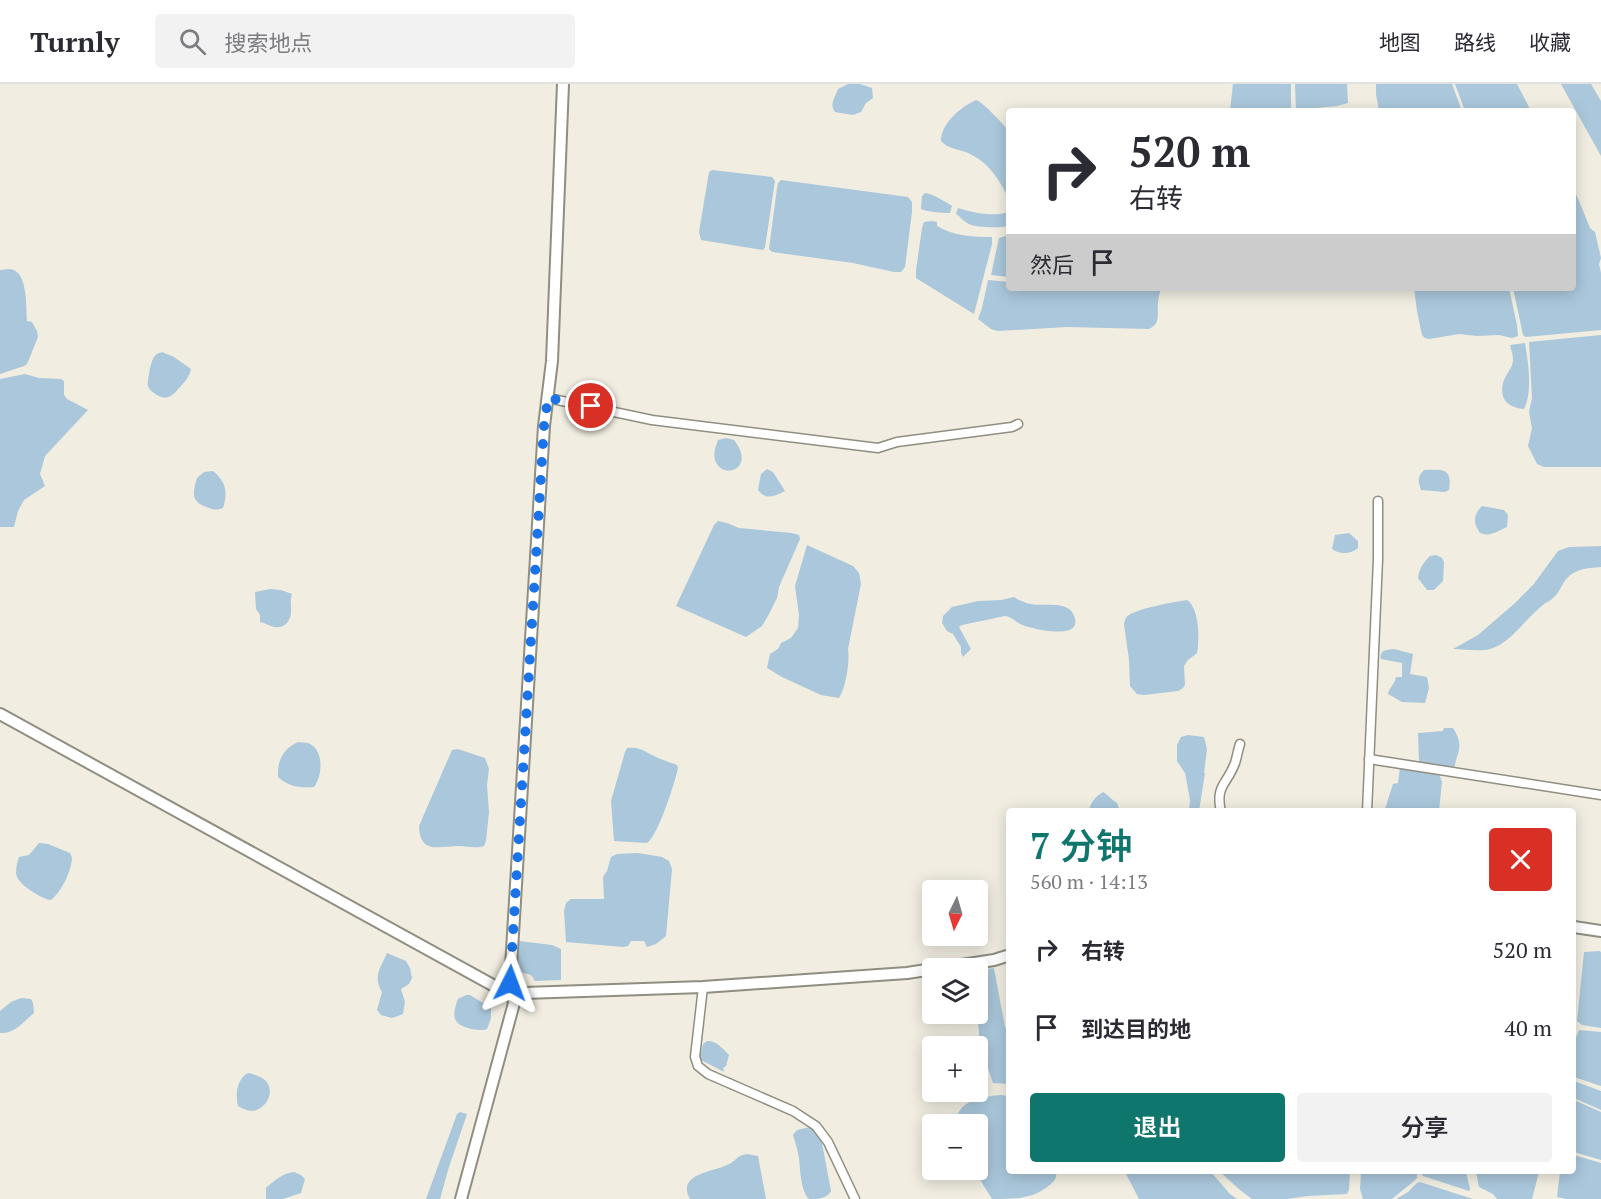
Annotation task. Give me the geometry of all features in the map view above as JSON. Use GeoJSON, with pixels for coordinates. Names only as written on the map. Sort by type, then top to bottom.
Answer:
{"type":"FeatureCollection","features":[{"type":"Feature","properties":{"kind":"street"},"geometry":{"type":"LineString","coordinates":[[461,1199],[514,1003],[510,983],[543,437],[552,361],[563,84]]}},
{"type":"Feature","properties":{"kind":"street"},"geometry":{"type":"LineString","coordinates":[[548,398],[571,401],[652,420],[878,448],[897,442],[1012,427],[1018,424]]}},
{"type":"Feature","properties":{"kind":"street"},"geometry":{"type":"LineString","coordinates":[[1367,808],[1378,559],[1378,501]]}},
{"type":"Feature","properties":{"kind":"street"},"geometry":{"type":"LineString","coordinates":[[0,714],[498,988],[524,993],[704,987],[922,971]]}},
{"type":"Feature","properties":{"kind":"street"},"geometry":{"type":"LineString","coordinates":[[1220,808],[1218,796],[1235,763],[1239,744]]}},
{"type":"Feature","properties":{"kind":"street"},"geometry":{"type":"LineString","coordinates":[[1369,759],[1601,795]]}},
{"type":"Feature","properties":{"kind":"street"},"geometry":{"type":"LineString","coordinates":[[1576,927],[1601,931]]}},
{"type":"Feature","properties":{"kind":"street"},"geometry":{"type":"LineString","coordinates":[[988,961],[1006,956]]}},
{"type":"Feature","properties":{"kind":"street"},"geometry":{"type":"LineString","coordinates":[[704,987],[694,1057],[698,1066],[708,1074],[793,1111],[816,1126],[828,1142],[855,1199]]}},
{"type":"Feature","properties":{"kind":"water"},"geometry":{"type":"Polygon","coordinates":[[[848,84],[860,84],[872,88],[873,98],[866,103],[861,112],[853,115],[835,112],[833,106],[838,89],[848,84]]]}},
{"type":"Feature","properties":{"kind":"water"},"geometry":{"type":"Polygon","coordinates":[[[1233,84],[1291,84],[1291,108],[1230,108],[1233,84]]]}},
{"type":"Feature","properties":{"kind":"water"},"geometry":{"type":"Polygon","coordinates":[[[1295,84],[1347,84],[1348,103],[1316,108],[1296,108],[1295,84]]]}},
{"type":"Feature","properties":{"kind":"water"},"geometry":{"type":"Polygon","coordinates":[[[1376,84],[1452,84],[1461,108],[1378,108],[1376,84]]]}},
{"type":"Feature","properties":{"kind":"water"},"geometry":{"type":"Polygon","coordinates":[[[1455,84],[1517,84],[1529,108],[1464,108],[1455,84]]]}},
{"type":"Feature","properties":{"kind":"water"},"geometry":{"type":"Polygon","coordinates":[[[1561,84],[1591,84],[1601,101],[1601,156],[1576,108],[1561,84]]]}},
{"type":"Feature","properties":{"kind":"water"},"geometry":{"type":"Polygon","coordinates":[[[976,100],[1006,128],[1006,194],[999,180],[984,163],[941,141],[948,122],[964,107],[976,100]]]}},
{"type":"Feature","properties":{"kind":"water"},"geometry":{"type":"Polygon","coordinates":[[[712,170],[772,177],[775,181],[763,250],[701,240],[699,232],[709,172],[712,170]]]}},
{"type":"Feature","properties":{"kind":"water"},"geometry":{"type":"Polygon","coordinates":[[[781,180],[908,197],[912,202],[912,212],[905,267],[901,272],[894,272],[853,263],[772,252],[769,249],[777,188],[781,180]]]}},
{"type":"Feature","properties":{"kind":"water"},"geometry":{"type":"Polygon","coordinates":[[[925,193],[952,206],[950,213],[921,209],[922,196],[925,193]]]}},
{"type":"Feature","properties":{"kind":"water"},"geometry":{"type":"Polygon","coordinates":[[[1576,195],[1590,228],[1595,232],[1601,258],[1599,264],[1601,330],[1526,337],[1523,335],[1514,291],[1576,291],[1576,195]]]}},
{"type":"Feature","properties":{"kind":"water"},"geometry":{"type":"Polygon","coordinates":[[[958,208],[984,214],[1006,212],[1006,226],[972,225],[956,214],[958,208]]]}},
{"type":"Feature","properties":{"kind":"water"},"geometry":{"type":"Polygon","coordinates":[[[924,222],[937,222],[937,226],[957,234],[992,237],[974,314],[916,278],[922,228],[924,222]]]}},
{"type":"Feature","properties":{"kind":"water"},"geometry":{"type":"Polygon","coordinates":[[[1006,236],[1006,277],[991,275],[999,238],[1006,236]]]}},
{"type":"Feature","properties":{"kind":"water"},"geometry":{"type":"Polygon","coordinates":[[[0,270],[16,271],[23,282],[27,321],[32,322],[38,337],[27,364],[0,374],[0,270]]]}},
{"type":"Feature","properties":{"kind":"water"},"geometry":{"type":"Polygon","coordinates":[[[988,280],[1006,282],[1006,291],[1160,291],[1157,321],[1149,329],[1067,327],[998,331],[991,329],[978,319],[988,280]]]}},
{"type":"Feature","properties":{"kind":"water"},"geometry":{"type":"Polygon","coordinates":[[[1414,291],[1510,291],[1518,336],[1512,338],[1499,335],[1459,334],[1429,339],[1422,335],[1414,291]]]}},
{"type":"Feature","properties":{"kind":"water"},"geometry":{"type":"Polygon","coordinates":[[[1601,335],[1601,467],[1544,467],[1537,464],[1528,446],[1532,428],[1529,412],[1532,398],[1529,342],[1601,335]]]}},
{"type":"Feature","properties":{"kind":"water"},"geometry":{"type":"Polygon","coordinates":[[[1525,343],[1529,385],[1524,409],[1506,402],[1502,389],[1513,363],[1510,345],[1525,343]]]}},
{"type":"Feature","properties":{"kind":"water"},"geometry":{"type":"Polygon","coordinates":[[[162,352],[191,369],[175,392],[164,398],[148,387],[153,359],[162,352]]]}},
{"type":"Feature","properties":{"kind":"water"},"geometry":{"type":"Polygon","coordinates":[[[25,374],[39,378],[61,379],[64,381],[64,395],[67,399],[88,410],[45,456],[40,474],[45,486],[24,500],[18,511],[14,527],[0,527],[0,379],[25,374]]]}},
{"type":"Feature","properties":{"kind":"water"},"geometry":{"type":"Polygon","coordinates":[[[726,438],[734,440],[742,458],[740,465],[730,471],[719,466],[714,457],[718,440],[726,438]]]}},
{"type":"Feature","properties":{"kind":"water"},"geometry":{"type":"Polygon","coordinates":[[[767,469],[773,472],[785,491],[774,496],[764,496],[758,490],[761,474],[767,469]]]}},
{"type":"Feature","properties":{"kind":"water"},"geometry":{"type":"Polygon","coordinates":[[[1424,470],[1444,471],[1449,477],[1449,490],[1445,492],[1421,490],[1419,479],[1424,470]]]}},
{"type":"Feature","properties":{"kind":"water"},"geometry":{"type":"Polygon","coordinates":[[[213,471],[221,479],[225,492],[223,508],[218,509],[199,503],[194,497],[197,478],[204,472],[213,471]]]}},
{"type":"Feature","properties":{"kind":"water"},"geometry":{"type":"Polygon","coordinates":[[[1482,506],[1504,510],[1508,515],[1507,527],[1490,534],[1480,533],[1475,519],[1482,506]]]}},
{"type":"Feature","properties":{"kind":"water"},"geometry":{"type":"Polygon","coordinates":[[[718,521],[739,528],[792,533],[799,535],[800,539],[769,614],[762,626],[746,637],[676,606],[714,525],[718,521]]]}},
{"type":"Feature","properties":{"kind":"water"},"geometry":{"type":"Polygon","coordinates":[[[1349,533],[1358,541],[1358,548],[1345,553],[1332,549],[1335,535],[1349,533]]]}},
{"type":"Feature","properties":{"kind":"water"},"geometry":{"type":"Polygon","coordinates":[[[807,545],[853,566],[859,573],[861,584],[848,649],[847,674],[839,698],[821,695],[767,668],[770,654],[778,649],[781,643],[791,638],[798,628],[799,615],[795,586],[807,545]]]}},
{"type":"Feature","properties":{"kind":"water"},"geometry":{"type":"Polygon","coordinates":[[[1601,546],[1601,567],[1572,574],[1553,598],[1498,646],[1486,650],[1453,649],[1478,635],[1515,603],[1533,585],[1558,551],[1569,547],[1601,546]]]}},
{"type":"Feature","properties":{"kind":"water"},"geometry":{"type":"Polygon","coordinates":[[[1436,555],[1444,562],[1443,581],[1434,590],[1427,590],[1418,578],[1422,566],[1430,556],[1436,555]]]}},
{"type":"Feature","properties":{"kind":"water"},"geometry":{"type":"Polygon","coordinates":[[[270,589],[292,594],[291,612],[285,625],[274,627],[260,622],[260,615],[256,609],[255,592],[270,589]]]}},
{"type":"Feature","properties":{"kind":"water"},"geometry":{"type":"Polygon","coordinates":[[[1014,597],[1029,604],[1063,606],[1073,613],[1075,625],[1064,631],[1047,631],[1022,625],[1005,616],[962,625],[959,627],[971,649],[963,657],[961,647],[953,634],[947,631],[942,623],[943,616],[952,607],[1014,597]]]}},
{"type":"Feature","properties":{"kind":"water"},"geometry":{"type":"Polygon","coordinates":[[[1187,600],[1196,616],[1198,640],[1197,653],[1184,666],[1185,685],[1178,691],[1137,694],[1130,686],[1125,619],[1141,610],[1187,600]]]}},
{"type":"Feature","properties":{"kind":"water"},"geometry":{"type":"Polygon","coordinates":[[[1394,649],[1413,654],[1410,674],[1427,677],[1429,688],[1425,703],[1402,702],[1388,694],[1396,677],[1402,677],[1402,663],[1381,659],[1381,654],[1394,649]]]}},
{"type":"Feature","properties":{"kind":"water"},"geometry":{"type":"Polygon","coordinates":[[[1444,728],[1453,728],[1459,740],[1454,770],[1419,763],[1418,733],[1443,731],[1444,728]]]}},
{"type":"Feature","properties":{"kind":"water"},"geometry":{"type":"Polygon","coordinates":[[[1188,735],[1204,737],[1207,749],[1199,808],[1189,808],[1185,773],[1177,761],[1177,745],[1181,737],[1188,735]]]}},
{"type":"Feature","properties":{"kind":"water"},"geometry":{"type":"Polygon","coordinates":[[[298,742],[313,746],[319,756],[319,776],[314,787],[295,786],[278,777],[282,756],[288,748],[298,742]]]}},
{"type":"Feature","properties":{"kind":"water"},"geometry":{"type":"Polygon","coordinates":[[[627,748],[640,749],[677,765],[678,768],[661,820],[647,843],[614,841],[611,801],[627,748]]]}},
{"type":"Feature","properties":{"kind":"water"},"geometry":{"type":"Polygon","coordinates":[[[458,749],[485,758],[489,769],[486,841],[484,846],[478,847],[432,847],[423,841],[419,826],[452,750],[458,749]]]}},
{"type":"Feature","properties":{"kind":"water"},"geometry":{"type":"Polygon","coordinates":[[[1400,768],[1439,774],[1442,782],[1439,808],[1385,808],[1393,784],[1398,783],[1400,768]]]}},
{"type":"Feature","properties":{"kind":"water"},"geometry":{"type":"Polygon","coordinates":[[[1103,792],[1117,803],[1119,808],[1090,808],[1103,792]]]}},
{"type":"Feature","properties":{"kind":"water"},"geometry":{"type":"Polygon","coordinates":[[[39,843],[48,844],[70,853],[72,858],[65,881],[51,900],[27,888],[16,875],[19,857],[29,855],[39,843]]]}},
{"type":"Feature","properties":{"kind":"water"},"geometry":{"type":"Polygon","coordinates":[[[638,853],[662,857],[669,861],[672,869],[666,936],[656,944],[647,947],[644,941],[631,941],[628,946],[623,947],[566,942],[564,911],[566,903],[571,899],[604,899],[603,877],[611,857],[617,854],[638,853]]]}},
{"type":"Feature","properties":{"kind":"water"},"geometry":{"type":"Polygon","coordinates":[[[519,941],[552,945],[561,949],[561,980],[535,981],[531,975],[520,972],[519,941]]]}},
{"type":"Feature","properties":{"kind":"water"},"geometry":{"type":"Polygon","coordinates":[[[1584,952],[1601,952],[1601,1028],[1582,1025],[1577,1021],[1584,952]]]}},
{"type":"Feature","properties":{"kind":"water"},"geometry":{"type":"Polygon","coordinates":[[[387,953],[406,961],[412,978],[409,984],[401,989],[405,1002],[403,1014],[392,1018],[381,1015],[377,1010],[382,992],[378,972],[387,953]]]}},
{"type":"Feature","properties":{"kind":"water"},"geometry":{"type":"Polygon","coordinates":[[[994,968],[1006,1028],[1006,1084],[993,1083],[988,1068],[988,1036],[979,1036],[978,1024],[988,1024],[988,969],[994,968]]]}},
{"type":"Feature","properties":{"kind":"water"},"geometry":{"type":"Polygon","coordinates":[[[470,995],[491,1008],[491,1018],[487,1029],[469,1028],[460,1025],[455,1019],[456,1003],[458,999],[470,995]]]}},
{"type":"Feature","properties":{"kind":"water"},"geometry":{"type":"Polygon","coordinates":[[[21,998],[31,999],[34,1013],[10,1032],[0,1033],[0,1011],[11,1002],[21,998]]]}},
{"type":"Feature","properties":{"kind":"water"},"geometry":{"type":"Polygon","coordinates":[[[1579,1030],[1601,1032],[1601,1086],[1576,1078],[1576,1038],[1579,1030]]]}},
{"type":"Feature","properties":{"kind":"water"},"geometry":{"type":"Polygon","coordinates":[[[707,1041],[722,1047],[729,1055],[726,1066],[723,1068],[724,1072],[701,1060],[703,1044],[707,1041]]]}},
{"type":"Feature","properties":{"kind":"water"},"geometry":{"type":"Polygon","coordinates":[[[248,1073],[266,1081],[270,1091],[265,1104],[252,1111],[238,1106],[237,1101],[239,1083],[248,1073]]]}},
{"type":"Feature","properties":{"kind":"water"},"geometry":{"type":"Polygon","coordinates":[[[1576,1082],[1601,1091],[1601,1110],[1576,1099],[1576,1082]]]}},
{"type":"Feature","properties":{"kind":"water"},"geometry":{"type":"Polygon","coordinates":[[[988,1096],[1006,1096],[1006,1174],[1056,1174],[1051,1184],[1038,1193],[1017,1198],[992,1199],[980,1180],[988,1180],[988,1114],[959,1114],[969,1102],[988,1102],[988,1096]]]}},
{"type":"Feature","properties":{"kind":"water"},"geometry":{"type":"Polygon","coordinates":[[[1576,1101],[1601,1112],[1601,1160],[1576,1153],[1576,1101]]]}},
{"type":"Feature","properties":{"kind":"water"},"geometry":{"type":"Polygon","coordinates":[[[460,1112],[467,1114],[440,1199],[426,1199],[457,1114],[460,1112]]]}},
{"type":"Feature","properties":{"kind":"water"},"geometry":{"type":"Polygon","coordinates":[[[810,1127],[822,1143],[831,1191],[827,1196],[819,1199],[809,1199],[806,1196],[793,1135],[797,1130],[810,1127]]]}},
{"type":"Feature","properties":{"kind":"water"},"geometry":{"type":"Polygon","coordinates":[[[747,1154],[758,1156],[766,1199],[690,1199],[687,1190],[688,1183],[693,1178],[725,1166],[739,1156],[747,1154]]]}},
{"type":"Feature","properties":{"kind":"water"},"geometry":{"type":"Polygon","coordinates":[[[1576,1156],[1601,1163],[1601,1199],[1557,1197],[1560,1174],[1576,1174],[1576,1156]]]}},
{"type":"Feature","properties":{"kind":"water"},"geometry":{"type":"Polygon","coordinates":[[[294,1172],[305,1179],[301,1193],[283,1199],[266,1199],[266,1188],[283,1175],[294,1172]]]}},
{"type":"Feature","properties":{"kind":"water"},"geometry":{"type":"Polygon","coordinates":[[[1126,1174],[1213,1174],[1237,1199],[1139,1199],[1126,1174]]]}},
{"type":"Feature","properties":{"kind":"water"},"geometry":{"type":"Polygon","coordinates":[[[1222,1174],[1350,1174],[1347,1194],[1287,1199],[1252,1199],[1222,1174]]]}},
{"type":"Feature","properties":{"kind":"water"},"geometry":{"type":"Polygon","coordinates":[[[1361,1174],[1417,1174],[1417,1178],[1392,1199],[1363,1199],[1360,1189],[1361,1174]]]}},
{"type":"Feature","properties":{"kind":"water"},"geometry":{"type":"Polygon","coordinates":[[[1422,1174],[1466,1174],[1470,1189],[1469,1191],[1422,1174]]]}},
{"type":"Feature","properties":{"kind":"water"},"geometry":{"type":"Polygon","coordinates":[[[1476,1174],[1538,1174],[1532,1199],[1497,1199],[1493,1194],[1479,1187],[1476,1174]]]}},
{"type":"Feature","properties":{"kind":"water"},"geometry":{"type":"Polygon","coordinates":[[[1420,1182],[1473,1199],[1396,1199],[1420,1182]]]}},
{"type":"Feature","properties":{"kind":"route"},"geometry":{"type":"LineString","coordinates":[[510,983],[544,426],[548,398],[591,406]]}}]}
